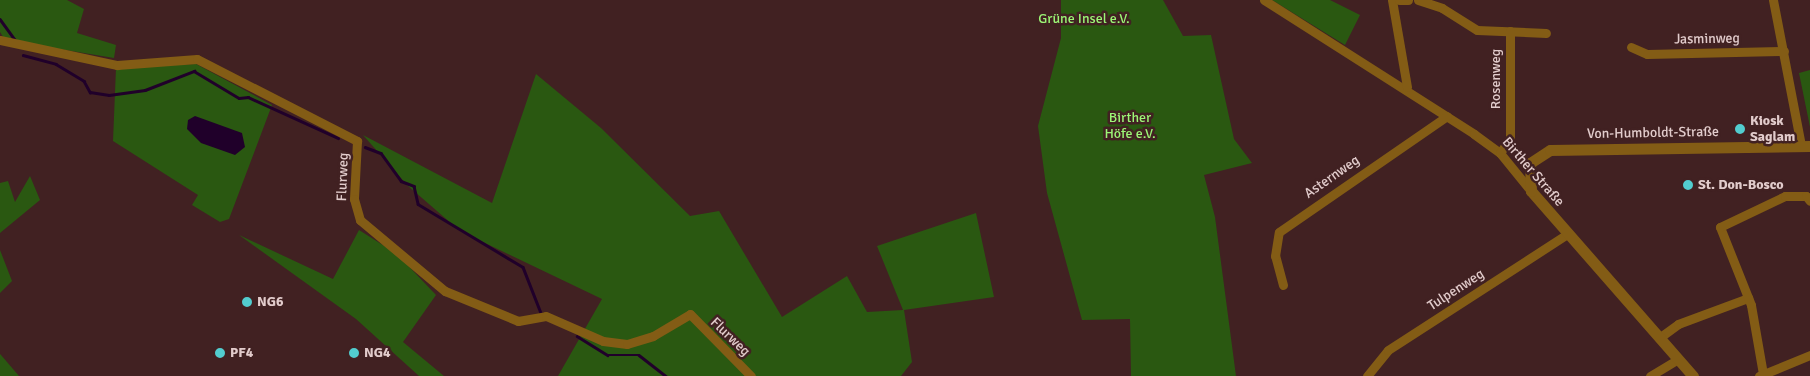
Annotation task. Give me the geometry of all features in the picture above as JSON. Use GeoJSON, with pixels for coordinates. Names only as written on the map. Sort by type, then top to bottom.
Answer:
{"type":"FeatureCollection","features":[{"type":"Feature","properties":{"kind":"street","name":"Birther Straße"},"geometry":{"type":"LineString","coordinates":[[1264,0],[1290,21],[1408,87],[1500,153],[1567,234],[1692,376]]}},
{"type":"Feature","properties":{"kind":"street"},"geometry":{"type":"LineString","coordinates":[[1392,0],[1408,87]]}},
{"type":"Feature","properties":{"kind":"street"},"geometry":{"type":"LineString","coordinates":[[1398,0],[1408,0]]}},
{"type":"Feature","properties":{"kind":"street","name":"Rosenweg"},"geometry":{"type":"LineString","coordinates":[[1418,0],[1442,8],[1470,28],[1546,33]]}},
{"type":"Feature","properties":{"kind":"street"},"geometry":{"type":"LineString","coordinates":[[1773,0],[1806,146]]}},
{"type":"Feature","properties":{"kind":"street","name":"Rosenweg"},"geometry":{"type":"LineString","coordinates":[[1500,153],[1510,138],[1510,31]]}},
{"type":"Feature","properties":{"kind":"street","name":"Flurweg"},"geometry":{"type":"LineString","coordinates":[[0,40],[117,64],[196,59],[357,141],[360,160],[354,199],[360,220],[436,286],[518,321],[546,316],[602,340],[627,344],[653,336],[690,314],[751,376]]}},
{"type":"Feature","properties":{"kind":"street","name":"Jasminweg"},"geometry":{"type":"LineString","coordinates":[[1631,48],[1647,54],[1784,51]]}},
{"type":"Feature","properties":{"kind":"street","name":"Asternweg"},"geometry":{"type":"LineString","coordinates":[[1283,285],[1275,256],[1279,232],[1447,116]]}},
{"type":"Feature","properties":{"kind":"street","name":"Von-Humboldt-Straße"},"geometry":{"type":"LineString","coordinates":[[1531,192],[1530,162],[1550,150],[1806,146]]}},
{"type":"Feature","properties":{"kind":"street"},"geometry":{"type":"LineString","coordinates":[[1808,198],[1785,196],[1720,227],[1748,298],[1760,375],[1810,355]]}},
{"type":"Feature","properties":{"kind":"street","name":"Tulpenweg"},"geometry":{"type":"LineString","coordinates":[[1368,376],[1388,350],[1567,234]]}},
{"type":"Feature","properties":{"kind":"street"},"geometry":{"type":"LineString","coordinates":[[1660,338],[1678,324],[1748,298]]}},
{"type":"Feature","properties":{"kind":"street"},"geometry":{"type":"LineString","coordinates":[[1650,376],[1678,359]]}},
{"type":"Feature","properties":{"kind":"green space"},"geometry":{"type":"Polygon","coordinates":[[[0,0],[67,0],[84,9],[77,33],[116,45],[114,58],[5,40],[0,32],[0,0]]]}},
{"type":"Feature","properties":{"kind":"green space","name":"Birther Höfe e.V."},"geometry":{"type":"Polygon","coordinates":[[[1061,0],[1163,0],[1183,36],[1211,35],[1234,139],[1252,163],[1204,175],[1215,217],[1236,376],[1131,376],[1130,319],[1082,320],[1047,193],[1038,126],[1061,38],[1061,0]]]}},
{"type":"Feature","properties":{"kind":"green space"},"geometry":{"type":"Polygon","coordinates":[[[1272,0],[1330,0],[1360,15],[1345,45],[1272,0]]]}},
{"type":"Feature","properties":{"kind":"green space"},"geometry":{"type":"Polygon","coordinates":[[[196,64],[272,105],[229,219],[220,222],[192,205],[198,195],[113,141],[116,68],[196,64]]]}},
{"type":"Feature","properties":{"kind":"green space"},"geometry":{"type":"Polygon","coordinates":[[[1810,70],[1810,127],[1799,73],[1810,70]]]}},
{"type":"Feature","properties":{"kind":"green space"},"geometry":{"type":"Polygon","coordinates":[[[536,74],[601,128],[690,216],[719,211],[782,317],[847,276],[867,312],[903,310],[877,246],[976,213],[994,297],[904,310],[912,362],[901,376],[558,376],[602,299],[460,231],[407,185],[363,135],[492,203],[536,74]]]}},
{"type":"Feature","properties":{"kind":"green space"},"geometry":{"type":"Polygon","coordinates":[[[30,176],[40,200],[0,233],[0,183],[8,181],[15,202],[30,176]]]}},
{"type":"Feature","properties":{"kind":"green space"},"geometry":{"type":"Polygon","coordinates":[[[359,230],[397,254],[436,295],[403,342],[444,376],[419,376],[356,319],[239,235],[333,279],[359,230]]]}},
{"type":"Feature","properties":{"kind":"green space"},"geometry":{"type":"Polygon","coordinates":[[[0,250],[12,281],[0,293],[0,250]]]}},
{"type":"Feature","properties":{"kind":"green space"},"geometry":{"type":"Polygon","coordinates":[[[1,355],[19,376],[0,376],[1,355]]]}},
{"type":"Feature","properties":{"kind":"shaded area"},"geometry":{"type":"Polygon","coordinates":[[[195,116],[242,133],[245,147],[235,155],[201,143],[187,129],[188,120],[195,116]]]}},
{"type":"Feature","properties":{"kind":"waterway"},"geometry":{"type":"LineString","coordinates":[[0,19],[15,40]]}},
{"type":"Feature","properties":{"kind":"waterway"},"geometry":{"type":"LineString","coordinates":[[23,55],[56,64],[84,81],[90,92],[109,95],[145,90],[194,71],[239,98],[248,97],[338,138]]}},
{"type":"Feature","properties":{"kind":"waterway"},"geometry":{"type":"LineString","coordinates":[[365,147],[381,153],[401,181],[414,186],[418,204],[523,267],[541,313]]}},
{"type":"Feature","properties":{"kind":"waterway"},"geometry":{"type":"LineString","coordinates":[[577,336],[607,355],[639,355],[666,376]]}},
{"type":"Feature","properties":{"kind":"place","name":"Kiosk Saglam"},"geometry":{"type":"Point","coordinates":[1740,129]}},
{"type":"Feature","properties":{"kind":"place","name":"St. Don-Bosco"},"geometry":{"type":"Point","coordinates":[1688,185]}},
{"type":"Feature","properties":{"kind":"place","name":"NG6"},"geometry":{"type":"Point","coordinates":[247,302]}},
{"type":"Feature","properties":{"kind":"place","name":"PF4"},"geometry":{"type":"Point","coordinates":[220,353]}},
{"type":"Feature","properties":{"kind":"place","name":"NG4"},"geometry":{"type":"Point","coordinates":[354,353]}},
{"type":"Feature","properties":{"kind":"park label","name":"Grüne Insel e.V."},"geometry":{"type":"Point","coordinates":[1084,19]}}]}
